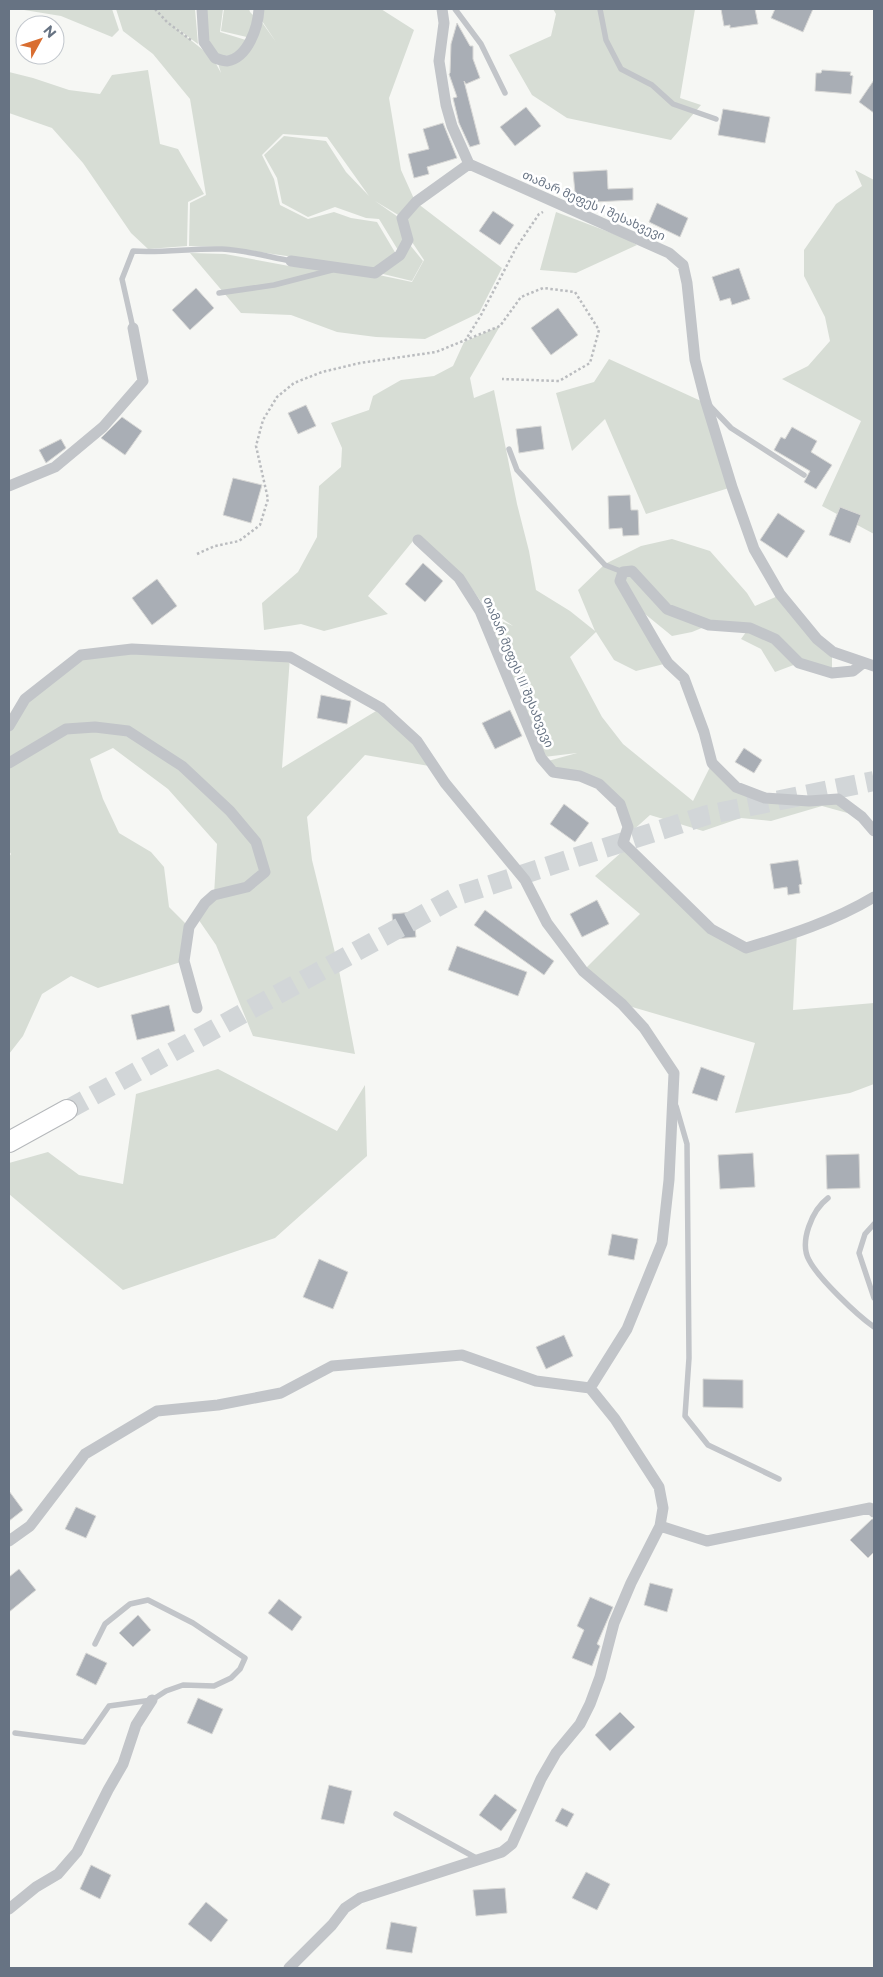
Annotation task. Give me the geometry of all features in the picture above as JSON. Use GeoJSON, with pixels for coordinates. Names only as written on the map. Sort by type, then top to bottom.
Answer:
{"type":"FeatureCollection","features":[{"type":"Feature","properties":{"kind":"highway"},"geometry":{"type":"LineString","coordinates":[[9,1142],[67,1110]]}},
{"type":"Feature","properties":{"kind":"street"},"geometry":{"type":"LineString","coordinates":[[202,9],[204,42],[215,58],[226,61],[239,55],[252,40],[259,18],[259,9]]}},
{"type":"Feature","properties":{"kind":"street"},"geometry":{"type":"LineString","coordinates":[[291,261],[375,273],[400,255],[408,240],[402,218],[416,202],[469,164],[452,126],[446,105],[439,61],[444,23],[442,9]]}},
{"type":"Feature","properties":{"kind":"street","name":"თამარ მეფეს I შესახვევი"},"geometry":{"type":"LineString","coordinates":[[469,164],[669,253],[683,266],[687,283],[695,360],[704,399],[754,549],[780,594],[817,639],[833,652],[869,664]]}},
{"type":"Feature","properties":{"kind":"street"},"geometry":{"type":"LineString","coordinates":[[9,486],[55,467],[104,427],[143,381],[133,328]]}},
{"type":"Feature","properties":{"kind":"street","name":"თამარ მეფეს III შესახვევი"},"geometry":{"type":"LineString","coordinates":[[418,540],[459,578],[480,611],[541,758],[553,772],[580,776],[599,784],[620,804],[628,827],[623,844],[712,929],[746,948],[796,932],[853,910],[874,897]]}},
{"type":"Feature","properties":{"kind":"street"},"geometry":{"type":"LineString","coordinates":[[869,664],[853,671],[832,673],[799,663],[775,640],[750,628],[709,625],[667,609],[632,571],[623,572],[620,581],[632,604],[668,663],[684,678],[704,732],[712,763],[736,787],[765,798],[809,801],[838,799],[862,817],[874,831]]}},
{"type":"Feature","properties":{"kind":"street"},"geometry":{"type":"LineString","coordinates":[[9,726],[25,699],[81,655],[132,649],[290,657],[381,708],[417,741],[445,783],[525,880],[547,923],[582,971],[622,1004],[644,1028],[674,1072],[669,1180],[662,1243],[627,1329],[590,1388]]}},
{"type":"Feature","properties":{"kind":"street"},"geometry":{"type":"LineString","coordinates":[[9,763],[66,729],[95,726],[128,731],[182,766],[230,811],[256,842],[265,872],[248,887],[214,895],[205,903],[189,927],[184,961],[197,1008]]}},
{"type":"Feature","properties":{"kind":"street"},"geometry":{"type":"LineString","coordinates":[[9,1541],[30,1526],[85,1454],[158,1411],[218,1405],[281,1393],[332,1366],[462,1355],[536,1381],[590,1388],[615,1420],[659,1487],[663,1508],[660,1526],[631,1583],[614,1623],[600,1677],[590,1704],[580,1724],[556,1753],[541,1780],[512,1844],[502,1852],[480,1860],[360,1898],[345,1908],[332,1925],[289,1968]]}},
{"type":"Feature","properties":{"kind":"street"},"geometry":{"type":"LineString","coordinates":[[660,1526],[707,1541],[870,1508],[874,1512]]}},
{"type":"Feature","properties":{"kind":"street"},"geometry":{"type":"LineString","coordinates":[[9,1909],[36,1887],[58,1874],[77,1852],[123,1764],[136,1725],[152,1700]]}},
{"type":"Feature","properties":{"kind":"lane"},"geometry":{"type":"LineString","coordinates":[[454,9],[480,44],[505,92]]}},
{"type":"Feature","properties":{"kind":"lane"},"geometry":{"type":"LineString","coordinates":[[600,9],[606,40],[621,69],[652,85],[673,104],[716,119]]}},
{"type":"Feature","properties":{"kind":"lane"},"geometry":{"type":"LineString","coordinates":[[133,328],[122,279],[133,251],[149,252],[189,248],[225,249],[291,261]]}},
{"type":"Feature","properties":{"kind":"lane"},"geometry":{"type":"LineString","coordinates":[[219,292],[274,285],[340,268]]}},
{"type":"Feature","properties":{"kind":"lane"},"geometry":{"type":"LineString","coordinates":[[704,399],[730,428],[804,475]]}},
{"type":"Feature","properties":{"kind":"lane"},"geometry":{"type":"LineString","coordinates":[[509,449],[517,470],[605,564],[623,572]]}},
{"type":"Feature","properties":{"kind":"lane"},"geometry":{"type":"LineString","coordinates":[[673,1097],[687,1144],[689,1358],[685,1416],[708,1445],[779,1479]]}},
{"type":"Feature","properties":{"kind":"lane"},"geometry":{"type":"LineString","coordinates":[[828,1198],[820,1204],[806,1233],[808,1259],[826,1282],[864,1320],[874,1327]]}},
{"type":"Feature","properties":{"kind":"lane"},"geometry":{"type":"LineString","coordinates":[[874,1224],[866,1234],[860,1253],[874,1298]]}},
{"type":"Feature","properties":{"kind":"lane"},"geometry":{"type":"LineString","coordinates":[[15,1733],[84,1742],[109,1706],[152,1700],[166,1691],[183,1685],[214,1686],[231,1678],[240,1669],[245,1658],[193,1623],[148,1600],[130,1604],[105,1624],[95,1644]]}},
{"type":"Feature","properties":{"kind":"lane"},"geometry":{"type":"LineString","coordinates":[[396,1814],[480,1860]]}},
{"type":"Feature","properties":{"kind":"path"},"geometry":{"type":"LineString","coordinates":[[155,9],[191,40]]}},
{"type":"Feature","properties":{"kind":"path"},"geometry":{"type":"LineString","coordinates":[[464,342],[481,315],[516,248],[534,221],[539,214],[558,204]]}},
{"type":"Feature","properties":{"kind":"path"},"geometry":{"type":"LineString","coordinates":[[197,554],[215,546],[239,541],[260,525],[268,499],[256,446],[263,420],[277,397],[294,383],[322,372],[360,363],[436,352],[500,326],[521,297],[543,288],[575,292],[600,330],[590,363],[559,381],[502,379]]}},
{"type":"Feature","properties":{"kind":"shaded area"},"geometry":{"type":"Polygon","coordinates":[[[18,9],[112,9],[119,30],[112,37],[65,18],[65,15],[18,9]]]}},
{"type":"Feature","properties":{"kind":"shaded area"},"geometry":{"type":"Polygon","coordinates":[[[116,9],[195,9],[198,44],[172,25],[213,58],[221,73],[217,60],[240,58],[261,21],[276,42],[260,18],[261,9],[381,9],[414,30],[389,98],[401,170],[415,201],[400,216],[375,201],[401,219],[406,240],[423,261],[412,281],[379,273],[401,255],[379,219],[366,218],[335,207],[308,217],[282,203],[277,178],[264,155],[284,136],[326,141],[346,172],[369,196],[327,137],[283,134],[262,155],[274,179],[280,205],[308,219],[334,212],[351,218],[377,222],[396,254],[374,269],[226,247],[189,246],[190,203],[206,195],[190,99],[153,54],[123,31],[116,9]]]}},
{"type":"Feature","properties":{"kind":"shaded area"},"geometry":{"type":"Polygon","coordinates":[[[203,9],[223,9],[220,32],[249,41],[238,54],[216,57],[205,41],[203,9]]]}},
{"type":"Feature","properties":{"kind":"shaded area"},"geometry":{"type":"Polygon","coordinates":[[[224,9],[249,9],[256,18],[251,38],[221,31],[224,9]]]}},
{"type":"Feature","properties":{"kind":"shaded area"},"geometry":{"type":"Polygon","coordinates":[[[553,9],[695,9],[680,98],[701,105],[671,140],[567,118],[532,95],[509,55],[551,36],[556,14],[553,9]]]}},
{"type":"Feature","properties":{"kind":"shaded area"},"geometry":{"type":"Polygon","coordinates":[[[148,70],[160,144],[178,149],[204,194],[188,202],[187,246],[148,249],[131,233],[83,163],[52,128],[9,113],[9,72],[69,90],[100,94],[112,75],[148,70]]]}},
{"type":"Feature","properties":{"kind":"shaded area"},"geometry":{"type":"Polygon","coordinates":[[[855,170],[874,180],[874,534],[822,506],[861,421],[782,379],[808,366],[830,341],[825,317],[804,276],[804,250],[836,204],[862,186],[855,170]]]}},
{"type":"Feature","properties":{"kind":"shaded area"},"geometry":{"type":"Polygon","coordinates":[[[417,203],[502,268],[479,313],[425,339],[376,337],[337,332],[291,315],[241,313],[190,253],[225,254],[289,266],[374,274],[412,282],[424,260],[410,239],[403,218],[417,203]]]}},
{"type":"Feature","properties":{"kind":"shaded area"},"geometry":{"type":"Polygon","coordinates":[[[556,212],[625,238],[637,245],[576,273],[540,270],[556,212]]]}},
{"type":"Feature","properties":{"kind":"shaded area"},"geometry":{"type":"Polygon","coordinates":[[[500,326],[470,378],[474,398],[494,390],[536,590],[570,611],[595,631],[578,590],[605,564],[641,546],[672,539],[710,551],[747,593],[755,606],[780,595],[832,652],[832,673],[799,663],[775,672],[761,649],[741,639],[749,628],[709,625],[692,632],[672,636],[634,605],[668,663],[636,671],[614,660],[596,632],[570,657],[602,717],[623,744],[693,801],[712,763],[736,787],[765,798],[838,799],[862,817],[822,806],[771,821],[741,818],[703,831],[650,815],[630,833],[630,827],[600,782],[554,770],[548,761],[577,753],[544,757],[521,699],[525,668],[517,687],[486,614],[513,626],[484,606],[463,576],[417,536],[368,596],[388,614],[324,631],[301,624],[264,630],[262,603],[298,572],[317,537],[319,486],[341,467],[342,448],[331,423],[369,410],[373,396],[401,380],[434,376],[453,366],[464,342],[500,326]]]}},
{"type":"Feature","properties":{"kind":"shaded area"},"geometry":{"type":"Polygon","coordinates":[[[609,359],[701,401],[732,487],[646,514],[605,419],[572,451],[556,393],[594,382],[609,359]]]}},
{"type":"Feature","properties":{"kind":"shaded area"},"geometry":{"type":"Polygon","coordinates":[[[132,649],[290,657],[282,768],[381,708],[435,767],[365,755],[307,817],[312,860],[338,965],[355,1054],[253,1036],[216,945],[196,916],[214,895],[217,844],[168,789],[113,748],[90,759],[103,799],[119,833],[151,852],[164,867],[169,907],[189,927],[184,961],[98,988],[71,976],[42,994],[23,1036],[9,1054],[9,857],[11,854],[9,851],[9,726],[25,699],[81,655],[132,649]]]}},
{"type":"Feature","properties":{"kind":"shaded area"},"geometry":{"type":"Polygon","coordinates":[[[624,850],[711,929],[745,948],[797,932],[793,1010],[874,1003],[874,1084],[850,1093],[735,1113],[755,1043],[622,1004],[583,971],[640,914],[595,876],[624,850]]]}},
{"type":"Feature","properties":{"kind":"shaded area"},"geometry":{"type":"Polygon","coordinates":[[[218,1069],[337,1131],[365,1085],[367,1156],[275,1238],[123,1290],[9,1194],[9,1163],[48,1152],[79,1175],[123,1184],[136,1094],[218,1069]]]}},
{"type":"Feature","properties":{"kind":"building"},"geometry":{"type":"Polygon","coordinates":[[[721,9],[755,9],[758,24],[730,28],[730,25],[724,26],[721,9]]]}},
{"type":"Feature","properties":{"kind":"building"},"geometry":{"type":"Polygon","coordinates":[[[775,9],[813,9],[803,32],[771,18],[775,9]]]}},
{"type":"Feature","properties":{"kind":"building"},"geometry":{"type":"Polygon","coordinates":[[[457,23],[470,46],[473,46],[473,59],[480,78],[466,84],[464,81],[480,144],[470,147],[459,123],[453,98],[457,97],[449,74],[451,44],[457,23]]]}},
{"type":"Feature","properties":{"kind":"building"},"geometry":{"type":"Polygon","coordinates":[[[822,70],[851,72],[850,75],[853,76],[851,94],[815,91],[816,73],[821,73],[822,70]]]}},
{"type":"Feature","properties":{"kind":"building"},"geometry":{"type":"Polygon","coordinates":[[[874,80],[874,113],[859,102],[874,80]]]}},
{"type":"Feature","properties":{"kind":"building"},"geometry":{"type":"Polygon","coordinates":[[[526,107],[541,126],[515,146],[500,127],[526,107]]]}},
{"type":"Feature","properties":{"kind":"building"},"geometry":{"type":"Polygon","coordinates":[[[723,109],[770,117],[765,143],[718,135],[723,109]]]}},
{"type":"Feature","properties":{"kind":"building"},"geometry":{"type":"Polygon","coordinates":[[[443,123],[457,158],[427,167],[429,174],[414,178],[408,154],[429,149],[423,129],[443,123]]]}},
{"type":"Feature","properties":{"kind":"building"},"geometry":{"type":"Polygon","coordinates":[[[607,170],[608,189],[633,188],[633,200],[576,203],[573,172],[607,170]]]}},
{"type":"Feature","properties":{"kind":"building"},"geometry":{"type":"Polygon","coordinates":[[[657,203],[688,218],[680,237],[649,222],[657,203]]]}},
{"type":"Feature","properties":{"kind":"building"},"geometry":{"type":"Polygon","coordinates":[[[493,211],[514,225],[500,245],[479,231],[493,211]]]}},
{"type":"Feature","properties":{"kind":"building"},"geometry":{"type":"Polygon","coordinates":[[[739,268],[750,299],[732,305],[730,298],[720,301],[712,277],[739,268]]]}},
{"type":"Feature","properties":{"kind":"building"},"geometry":{"type":"Polygon","coordinates":[[[196,288],[214,308],[190,330],[172,310],[196,288]]]}},
{"type":"Feature","properties":{"kind":"building"},"geometry":{"type":"Polygon","coordinates":[[[558,308],[578,335],[551,355],[531,328],[558,308]]]}},
{"type":"Feature","properties":{"kind":"building"},"geometry":{"type":"Polygon","coordinates":[[[306,405],[316,426],[298,434],[288,413],[306,405]]]}},
{"type":"Feature","properties":{"kind":"building"},"geometry":{"type":"Polygon","coordinates":[[[122,417],[142,431],[125,455],[101,438],[122,417]]]}},
{"type":"Feature","properties":{"kind":"building"},"geometry":{"type":"Polygon","coordinates":[[[541,426],[544,449],[519,453],[516,429],[541,426]]]}},
{"type":"Feature","properties":{"kind":"building"},"geometry":{"type":"Polygon","coordinates":[[[792,427],[817,441],[811,452],[832,465],[816,489],[804,482],[810,471],[774,450],[781,437],[785,439],[792,427]]]}},
{"type":"Feature","properties":{"kind":"building"},"geometry":{"type":"Polygon","coordinates":[[[61,439],[66,448],[46,463],[39,450],[61,439]]]}},
{"type":"Feature","properties":{"kind":"building"},"geometry":{"type":"Polygon","coordinates":[[[233,478],[262,485],[251,523],[223,515],[233,478]]]}},
{"type":"Feature","properties":{"kind":"building"},"geometry":{"type":"Polygon","coordinates":[[[630,495],[631,510],[638,510],[639,535],[623,536],[622,528],[609,529],[608,496],[630,495]]]}},
{"type":"Feature","properties":{"kind":"building"},"geometry":{"type":"Polygon","coordinates":[[[840,507],[861,515],[850,543],[829,535],[840,507]]]}},
{"type":"Feature","properties":{"kind":"building"},"geometry":{"type":"Polygon","coordinates":[[[778,513],[805,531],[787,558],[760,540],[778,513]]]}},
{"type":"Feature","properties":{"kind":"building"},"geometry":{"type":"Polygon","coordinates":[[[423,563],[443,581],[425,602],[405,584],[423,563]]]}},
{"type":"Feature","properties":{"kind":"building"},"geometry":{"type":"Polygon","coordinates":[[[157,579],[177,606],[152,625],[132,598],[157,579]]]}},
{"type":"Feature","properties":{"kind":"building"},"geometry":{"type":"Polygon","coordinates":[[[321,695],[351,701],[347,724],[317,718],[321,695]]]}},
{"type":"Feature","properties":{"kind":"building"},"geometry":{"type":"Polygon","coordinates":[[[510,710],[522,736],[495,749],[482,723],[510,710]]]}},
{"type":"Feature","properties":{"kind":"building"},"geometry":{"type":"Polygon","coordinates":[[[744,748],[762,760],[754,773],[735,762],[744,748]]]}},
{"type":"Feature","properties":{"kind":"building"},"geometry":{"type":"Polygon","coordinates":[[[564,804],[589,823],[575,842],[550,824],[564,804]]]}},
{"type":"Feature","properties":{"kind":"building"},"geometry":{"type":"Polygon","coordinates":[[[798,860],[802,884],[799,885],[800,893],[788,895],[787,887],[774,889],[770,864],[798,860]]]}},
{"type":"Feature","properties":{"kind":"building"},"geometry":{"type":"Polygon","coordinates":[[[597,900],[609,924],[582,937],[570,914],[597,900]]]}},
{"type":"Feature","properties":{"kind":"building"},"geometry":{"type":"Polygon","coordinates":[[[485,910],[554,961],[544,975],[474,925],[485,910]]]}},
{"type":"Feature","properties":{"kind":"building"},"geometry":{"type":"Polygon","coordinates":[[[413,912],[416,937],[394,939],[392,914],[413,912]]]}},
{"type":"Feature","properties":{"kind":"building"},"geometry":{"type":"Polygon","coordinates":[[[457,946],[527,972],[518,996],[448,970],[457,946]]]}},
{"type":"Feature","properties":{"kind":"building"},"geometry":{"type":"Polygon","coordinates":[[[169,1005],[175,1031],[137,1040],[131,1015],[169,1005]]]}},
{"type":"Feature","properties":{"kind":"building"},"geometry":{"type":"Polygon","coordinates":[[[701,1067],[725,1076],[717,1101],[692,1093],[701,1067]]]}},
{"type":"Feature","properties":{"kind":"building"},"geometry":{"type":"Polygon","coordinates":[[[753,1153],[755,1187],[720,1189],[718,1155],[753,1153]]]}},
{"type":"Feature","properties":{"kind":"building"},"geometry":{"type":"Polygon","coordinates":[[[859,1154],[860,1188],[827,1189],[826,1155],[859,1154]]]}},
{"type":"Feature","properties":{"kind":"building"},"geometry":{"type":"Polygon","coordinates":[[[612,1234],[638,1239],[634,1260],[608,1255],[612,1234]]]}},
{"type":"Feature","properties":{"kind":"building"},"geometry":{"type":"Polygon","coordinates":[[[319,1259],[348,1272],[333,1309],[303,1297],[319,1259]]]}},
{"type":"Feature","properties":{"kind":"building"},"geometry":{"type":"Polygon","coordinates":[[[564,1335],[573,1356],[546,1369],[536,1347],[564,1335]]]}},
{"type":"Feature","properties":{"kind":"building"},"geometry":{"type":"Polygon","coordinates":[[[703,1379],[743,1380],[743,1408],[703,1407],[703,1379]]]}},
{"type":"Feature","properties":{"kind":"building"},"geometry":{"type":"Polygon","coordinates":[[[9,1491],[23,1510],[9,1521],[9,1491]]]}},
{"type":"Feature","properties":{"kind":"building"},"geometry":{"type":"Polygon","coordinates":[[[76,1507],[96,1516],[86,1538],[65,1529],[76,1507]]]}},
{"type":"Feature","properties":{"kind":"building"},"geometry":{"type":"Polygon","coordinates":[[[874,1519],[874,1552],[868,1558],[850,1540],[874,1519]]]}},
{"type":"Feature","properties":{"kind":"building"},"geometry":{"type":"Polygon","coordinates":[[[19,1569],[36,1590],[9,1612],[9,1577],[19,1569]]]}},
{"type":"Feature","properties":{"kind":"building"},"geometry":{"type":"Polygon","coordinates":[[[650,1583],[673,1589],[667,1612],[644,1605],[650,1583]]]}},
{"type":"Feature","properties":{"kind":"building"},"geometry":{"type":"Polygon","coordinates":[[[590,1597],[613,1607],[597,1644],[600,1646],[592,1666],[572,1658],[584,1630],[577,1626],[590,1597]]]}},
{"type":"Feature","properties":{"kind":"building"},"geometry":{"type":"Polygon","coordinates":[[[279,1599],[302,1617],[292,1631],[268,1613],[279,1599]]]}},
{"type":"Feature","properties":{"kind":"building"},"geometry":{"type":"Polygon","coordinates":[[[138,1615],[151,1630],[133,1647],[119,1633],[138,1615]]]}},
{"type":"Feature","properties":{"kind":"building"},"geometry":{"type":"Polygon","coordinates":[[[86,1653],[107,1663],[96,1685],[76,1675],[86,1653]]]}},
{"type":"Feature","properties":{"kind":"building"},"geometry":{"type":"Polygon","coordinates":[[[198,1698],[223,1709],[212,1734],[187,1723],[198,1698]]]}},
{"type":"Feature","properties":{"kind":"building"},"geometry":{"type":"Polygon","coordinates":[[[620,1712],[635,1727],[610,1751],[595,1735],[620,1712]]]}},
{"type":"Feature","properties":{"kind":"building"},"geometry":{"type":"Polygon","coordinates":[[[329,1785],[352,1791],[344,1824],[321,1819],[329,1785]]]}},
{"type":"Feature","properties":{"kind":"building"},"geometry":{"type":"Polygon","coordinates":[[[495,1794],[517,1810],[501,1831],[479,1815],[495,1794]]]}},
{"type":"Feature","properties":{"kind":"building"},"geometry":{"type":"Polygon","coordinates":[[[562,1808],[574,1814],[567,1827],[555,1821],[562,1808]]]}},
{"type":"Feature","properties":{"kind":"building"},"geometry":{"type":"Polygon","coordinates":[[[91,1865],[111,1875],[100,1899],[80,1889],[91,1865]]]}},
{"type":"Feature","properties":{"kind":"building"},"geometry":{"type":"Polygon","coordinates":[[[586,1872],[610,1884],[597,1910],[572,1898],[586,1872]]]}},
{"type":"Feature","properties":{"kind":"building"},"geometry":{"type":"Polygon","coordinates":[[[505,1888],[507,1913],[476,1916],[473,1890],[505,1888]]]}},
{"type":"Feature","properties":{"kind":"building"},"geometry":{"type":"Polygon","coordinates":[[[206,1902],[228,1920],[211,1942],[188,1924],[206,1902]]]}},
{"type":"Feature","properties":{"kind":"building"},"geometry":{"type":"Polygon","coordinates":[[[391,1922],[417,1927],[412,1953],[386,1949],[391,1922]]]}},
{"type":"Feature","properties":{"kind":"tunnel"},"geometry":{"type":"LineString","coordinates":[[67,1110],[459,895],[707,815],[874,781]]}}]}
